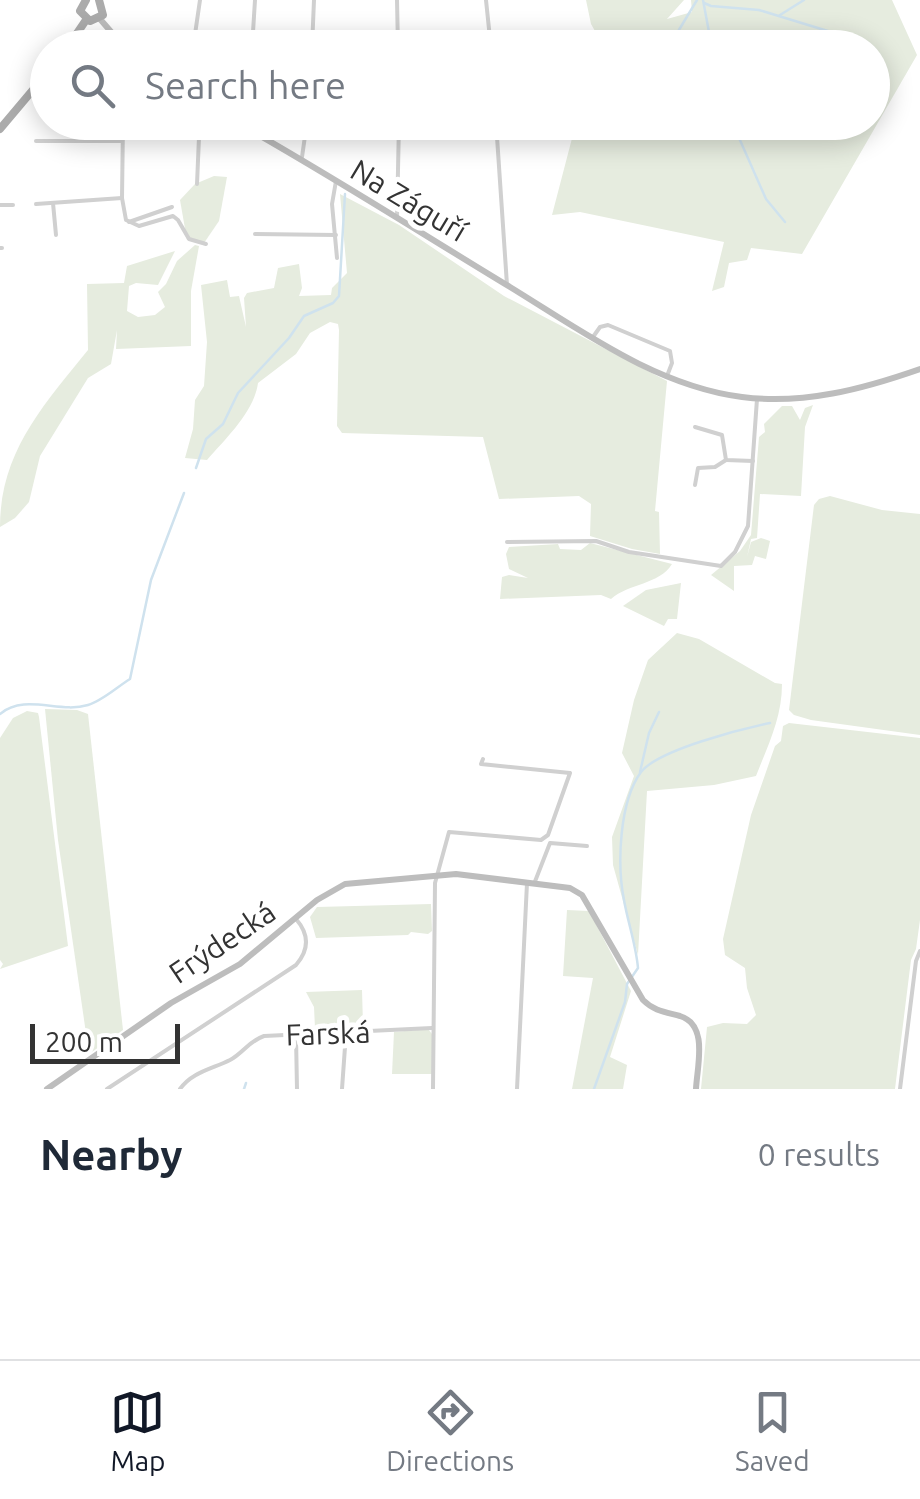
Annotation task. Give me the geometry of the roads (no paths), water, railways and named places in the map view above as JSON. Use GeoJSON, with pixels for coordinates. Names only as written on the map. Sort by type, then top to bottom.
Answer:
{"type":"FeatureCollection","features":[{"type":"Feature","properties":{"kind":"main road"},"geometry":{"type":"LineString","coordinates":[[84,0],[80,11],[86,20]]}},
{"type":"Feature","properties":{"kind":"main road"},"geometry":{"type":"LineString","coordinates":[[86,20],[100,19],[104,10],[99,0]]}},
{"type":"Feature","properties":{"kind":"main road"},"geometry":{"type":"LineString","coordinates":[[79,30],[86,20]]}},
{"type":"Feature","properties":{"kind":"main road"},"geometry":{"type":"LineString","coordinates":[[0,129],[30,93]]}},
{"type":"Feature","properties":{"kind":"street"},"geometry":{"type":"LineString","coordinates":[[196,30],[200,0]]}},
{"type":"Feature","properties":{"kind":"street"},"geometry":{"type":"LineString","coordinates":[[253,30],[255,0]]}},
{"type":"Feature","properties":{"kind":"street"},"geometry":{"type":"LineString","coordinates":[[313,30],[314,0]]}},
{"type":"Feature","properties":{"kind":"street"},"geometry":{"type":"LineString","coordinates":[[397,0],[398,30]]}},
{"type":"Feature","properties":{"kind":"street"},"geometry":{"type":"LineString","coordinates":[[486,0],[488,30]]}},
{"type":"Feature","properties":{"kind":"street"},"geometry":{"type":"LineString","coordinates":[[100,19],[110,30]]}},
{"type":"Feature","properties":{"kind":"street"},"geometry":{"type":"LineString","coordinates":[[36,141],[123,140],[122,198],[128,222],[139,226],[170,216],[178,220],[189,239],[206,244]]}},
{"type":"Feature","properties":{"kind":"street"},"geometry":{"type":"LineString","coordinates":[[198,184],[199,140]]}},
{"type":"Feature","properties":{"kind":"street","name":"Na Záguří"},"geometry":{"type":"LineString","coordinates":[[267,140],[592,338],[667,376],[712,392],[757,399],[826,395],[920,369]]}},
{"type":"Feature","properties":{"kind":"street"},"geometry":{"type":"LineString","coordinates":[[300,160],[304,140]]}},
{"type":"Feature","properties":{"kind":"street"},"geometry":{"type":"LineString","coordinates":[[397,218],[399,140]]}},
{"type":"Feature","properties":{"kind":"street"},"geometry":{"type":"LineString","coordinates":[[497,140],[507,285]]}},
{"type":"Feature","properties":{"kind":"street"},"geometry":{"type":"LineString","coordinates":[[336,181],[332,196],[338,258]]}},
{"type":"Feature","properties":{"kind":"street"},"geometry":{"type":"LineString","coordinates":[[36,204],[122,198]]}},
{"type":"Feature","properties":{"kind":"street"},"geometry":{"type":"LineString","coordinates":[[53,203],[56,235]]}},
{"type":"Feature","properties":{"kind":"street"},"geometry":{"type":"LineString","coordinates":[[0,206],[13,205]]}},
{"type":"Feature","properties":{"kind":"street"},"geometry":{"type":"LineString","coordinates":[[128,222],[172,207]]}},
{"type":"Feature","properties":{"kind":"street"},"geometry":{"type":"LineString","coordinates":[[255,234],[336,235]]}},
{"type":"Feature","properties":{"kind":"street"},"geometry":{"type":"LineString","coordinates":[[592,338],[608,325],[670,351],[672,363],[667,376]]}},
{"type":"Feature","properties":{"kind":"street"},"geometry":{"type":"LineString","coordinates":[[507,542],[587,540],[629,552],[721,566],[735,552],[748,526],[757,399]]}},
{"type":"Feature","properties":{"kind":"street"},"geometry":{"type":"LineString","coordinates":[[695,427],[722,436],[726,460]]}},
{"type":"Feature","properties":{"kind":"street"},"geometry":{"type":"LineString","coordinates":[[694,485],[698,468],[715,467],[726,460],[752,461]]}},
{"type":"Feature","properties":{"kind":"street"},"geometry":{"type":"LineString","coordinates":[[433,1089],[436,876],[449,832],[541,840],[548,835],[570,773],[481,764]]}},
{"type":"Feature","properties":{"kind":"street"},"geometry":{"type":"LineString","coordinates":[[517,1089],[531,883],[550,843],[587,846]]}},
{"type":"Feature","properties":{"kind":"street","name":"Frýdecká"},"geometry":{"type":"LineString","coordinates":[[48,1089],[172,1004],[240,964],[326,893],[370,879],[456,874],[570,888],[584,898],[649,1006],[685,1018],[696,1028],[696,1089]]}},
{"type":"Feature","properties":{"kind":"street"},"geometry":{"type":"LineString","coordinates":[[108,1089],[296,964],[307,941],[296,919]]}},
{"type":"Feature","properties":{"kind":"street"},"geometry":{"type":"LineString","coordinates":[[900,1089],[916,955],[920,951]]}},
{"type":"Feature","properties":{"kind":"street","name":"Farská"},"geometry":{"type":"LineString","coordinates":[[180,1089],[189,1078],[234,1058],[259,1037],[434,1028]]}},
{"type":"Feature","properties":{"kind":"street"},"geometry":{"type":"LineString","coordinates":[[342,1089],[346,1033]]}},
{"type":"Feature","properties":{"kind":"street"},"geometry":{"type":"LineString","coordinates":[[296,1036],[297,1089]]}},
{"type":"Feature","properties":{"kind":"waterway"},"geometry":{"type":"LineString","coordinates":[[679,30],[697,0]]}},
{"type":"Feature","properties":{"kind":"waterway"},"geometry":{"type":"LineString","coordinates":[[703,0],[709,30]]}},
{"type":"Feature","properties":{"kind":"waterway"},"geometry":{"type":"LineString","coordinates":[[780,15],[804,0]]}},
{"type":"Feature","properties":{"kind":"waterway"},"geometry":{"type":"LineString","coordinates":[[704,3],[759,10],[824,30]]}},
{"type":"Feature","properties":{"kind":"waterway"},"geometry":{"type":"LineString","coordinates":[[740,140],[766,199],[785,222]]}},
{"type":"Feature","properties":{"kind":"waterway"},"geometry":{"type":"LineString","coordinates":[[196,468],[206,439],[223,424],[238,393],[304,316],[333,303],[339,296],[345,194]]}},
{"type":"Feature","properties":{"kind":"waterway"},"geometry":{"type":"LineString","coordinates":[[0,714],[20,705],[88,705],[130,679],[151,580],[184,493]]}},
{"type":"Feature","properties":{"kind":"waterway"},"geometry":{"type":"LineString","coordinates":[[640,772],[649,733],[659,712]]}},
{"type":"Feature","properties":{"kind":"waterway"},"geometry":{"type":"LineString","coordinates":[[594,1089],[625,1002],[627,984],[638,968],[621,869],[624,816],[634,785],[641,772],[664,756],[701,741],[770,723]]}},
{"type":"Feature","properties":{"kind":"waterway"},"geometry":{"type":"LineString","coordinates":[[244,1089],[246,1083]]}}]}
